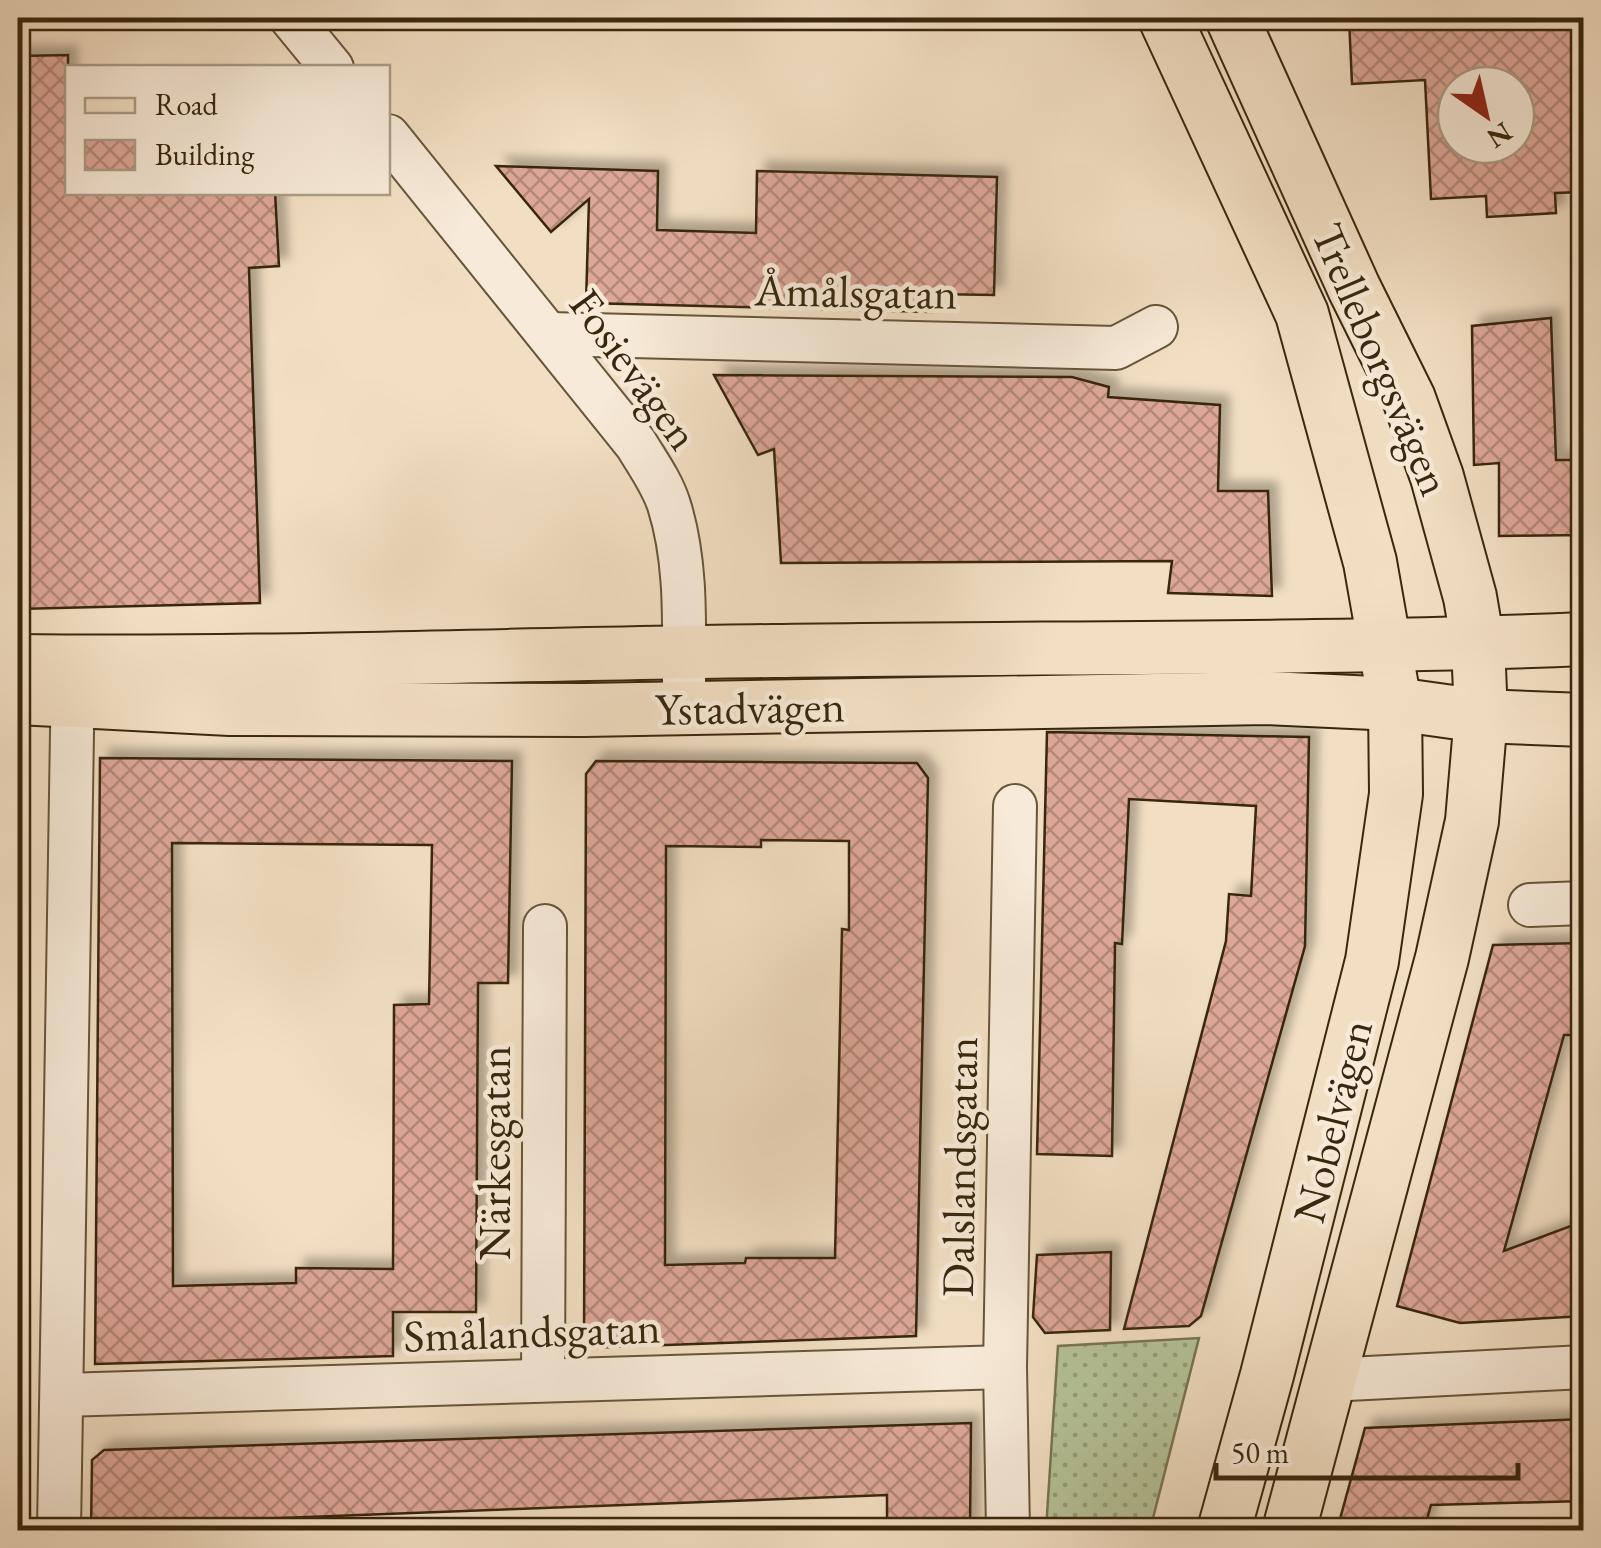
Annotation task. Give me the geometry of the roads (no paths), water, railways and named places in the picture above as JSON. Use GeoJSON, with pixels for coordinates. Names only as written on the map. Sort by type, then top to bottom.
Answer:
{"type":"FeatureCollection","features":[{"type":"Feature","properties":{"kind":"main road","name":"Trelleborgsvägen"},"geometry":{"type":"LineString","coordinates":[[1165,18],[1302,314],[1370,562],[1395,704]]}},
{"type":"Feature","properties":{"kind":"main road","name":"Trelleborgsvägen"},"geometry":{"type":"LineString","coordinates":[[1232,18],[1408,399],[1438,477],[1470,597],[1478,644],[1482,716]]}},
{"type":"Feature","properties":{"kind":"main road","name":"Ystadvägen"},"geometry":{"type":"LineString","coordinates":[[18,698],[72,681],[420,660],[684,652],[1383,646],[1584,639]]}},
{"type":"Feature","properties":{"kind":"main road","name":"Ystadvägen"},"geometry":{"type":"LineString","coordinates":[[18,660],[72,681],[230,710],[683,708],[1267,698],[1395,704],[1482,716],[1584,720]]}},
{"type":"Feature","properties":{"kind":"main road","name":"Nobelvägen"},"geometry":{"type":"LineString","coordinates":[[1224,1530],[1268,1375],[1372,961],[1396,794],[1395,704]]}},
{"type":"Feature","properties":{"kind":"main road","name":"Nobelvägen"},"geometry":{"type":"LineString","coordinates":[[1290,1530],[1442,958],[1472,820],[1482,716]]}},
{"type":"Feature","properties":{"kind":"street"},"geometry":{"type":"LineString","coordinates":[[291,18],[330,65]]}},
{"type":"Feature","properties":{"kind":"street","name":"Fosievägen"},"geometry":{"type":"LineString","coordinates":[[390,138],[636,444],[660,484],[676,537],[686,612],[683,708]]}},
{"type":"Feature","properties":{"kind":"street","name":"Åmålsgatan"},"geometry":{"type":"LineString","coordinates":[[549,334],[1116,348],[1156,327]]}},
{"type":"Feature","properties":{"kind":"street"},"geometry":{"type":"LineString","coordinates":[[60,1530],[72,681]]}},
{"type":"Feature","properties":{"kind":"street","name":"Dalslandsgatan"},"geometry":{"type":"LineString","coordinates":[[1008,1530],[1006,1367],[1015,806]]}},
{"type":"Feature","properties":{"kind":"street"},"geometry":{"type":"LineString","coordinates":[[1530,905],[1584,903]]}},
{"type":"Feature","properties":{"kind":"street","name":"Närkesgatan"},"geometry":{"type":"LineString","coordinates":[[543,1380],[545,926]]}},
{"type":"Feature","properties":{"kind":"street","name":"Smålandsgatan"},"geometry":{"type":"LineString","coordinates":[[62,1395],[1006,1367]]}},
{"type":"Feature","properties":{"kind":"street"},"geometry":{"type":"LineString","coordinates":[[1328,1380],[1584,1367]]}}]}
